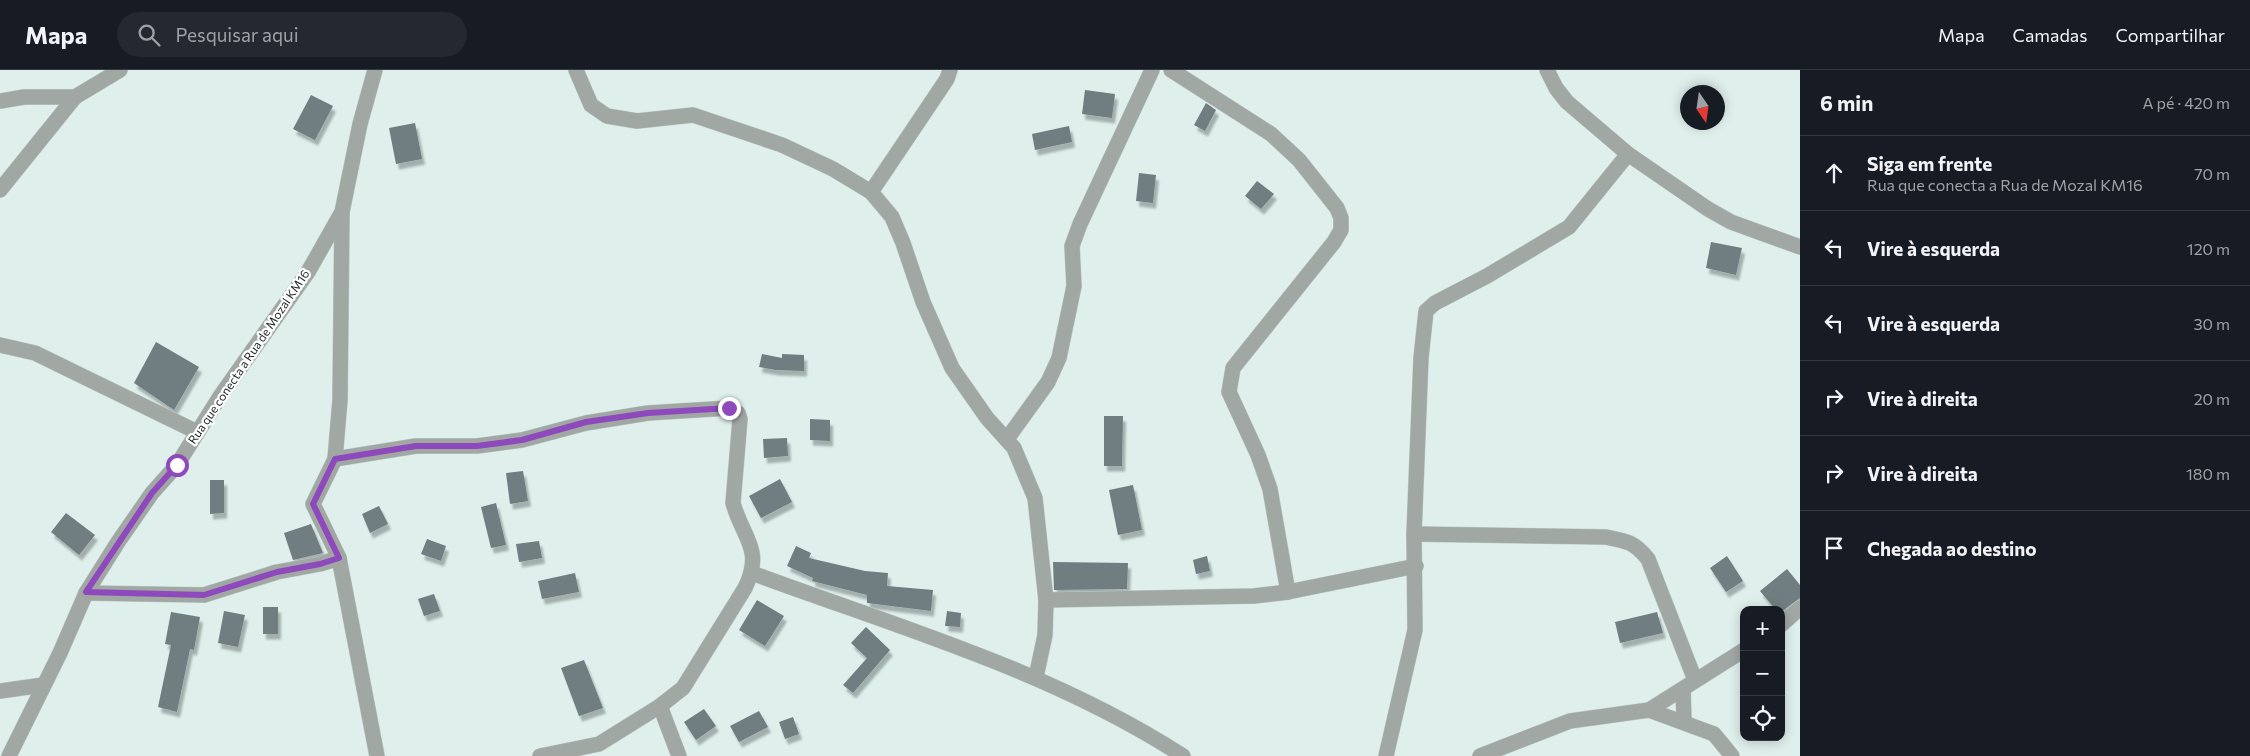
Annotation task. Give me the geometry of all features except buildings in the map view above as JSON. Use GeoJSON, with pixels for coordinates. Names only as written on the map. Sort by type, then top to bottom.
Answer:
{"type":"FeatureCollection","features":[{"type":"Feature","properties":{"kind":"street"},"geometry":{"type":"LineString","coordinates":[[0,190],[74,97],[120,70]]}},
{"type":"Feature","properties":{"kind":"street","name":"Rua que conecta a Rua de Mozal KM16"},"geometry":{"type":"LineString","coordinates":[[9,756],[44,685],[86,592],[152,493],[177,465],[308,272],[342,212],[360,124],[375,70]]}},
{"type":"Feature","properties":{"kind":"street"},"geometry":{"type":"LineString","coordinates":[[576,70],[592,105],[607,116],[637,121],[693,115],[782,145],[833,169],[871,192],[892,217],[904,243],[923,302],[952,368],[987,418],[1014,448],[1035,498],[1046,600],[1044,635],[1036,677]]}},
{"type":"Feature","properties":{"kind":"street"},"geometry":{"type":"LineString","coordinates":[[871,192],[947,79],[950,70]]}},
{"type":"Feature","properties":{"kind":"street"},"geometry":{"type":"LineString","coordinates":[[1007,439],[1048,382],[1059,358],[1074,286],[1072,246],[1080,224],[1152,70]]}},
{"type":"Feature","properties":{"kind":"street"},"geometry":{"type":"LineString","coordinates":[[1171,70],[1271,134],[1299,160],[1337,208],[1341,218],[1341,230],[1334,242],[1233,368],[1230,381],[1229,392],[1233,403],[1258,455],[1270,489],[1288,592]]}},
{"type":"Feature","properties":{"kind":"street"},"geometry":{"type":"LineString","coordinates":[[1547,70],[1556,88],[1567,102],[1628,154],[1708,209],[1731,222],[1800,247]]}},
{"type":"Feature","properties":{"kind":"street"},"geometry":{"type":"LineString","coordinates":[[0,101],[24,97],[74,97]]}},
{"type":"Feature","properties":{"kind":"street"},"geometry":{"type":"LineString","coordinates":[[1386,756],[1415,630],[1416,566],[1414,534],[1421,358],[1426,311],[1436,303],[1487,276],[1570,227],[1628,154]]}},
{"type":"Feature","properties":{"kind":"street"},"geometry":{"type":"LineString","coordinates":[[342,212],[340,400],[335,459],[313,504],[339,558],[377,756]]}},
{"type":"Feature","properties":{"kind":"street"},"geometry":{"type":"LineString","coordinates":[[0,345],[35,353],[198,432]]}},
{"type":"Feature","properties":{"kind":"street"},"geometry":{"type":"LineString","coordinates":[[335,459],[416,446],[477,446],[522,440],[586,422],[648,413],[729,408],[738,413],[740,419],[733,502],[736,515],[752,547],[752,574],[683,688],[660,706],[599,744],[540,756]]}},
{"type":"Feature","properties":{"kind":"street"},"geometry":{"type":"LineString","coordinates":[[1414,534],[1606,537],[1628,541],[1637,547],[1648,560],[1689,684],[1684,721]]}},
{"type":"Feature","properties":{"kind":"street"},"geometry":{"type":"LineString","coordinates":[[86,592],[204,595],[277,572],[320,564],[339,558]]}},
{"type":"Feature","properties":{"kind":"street"},"geometry":{"type":"LineString","coordinates":[[1046,600],[1168,599],[1288,592],[1416,566]]}},
{"type":"Feature","properties":{"kind":"street"},"geometry":{"type":"LineString","coordinates":[[752,574],[1036,677],[1155,738],[1183,756]]}},
{"type":"Feature","properties":{"kind":"street"},"geometry":{"type":"LineString","coordinates":[[1785,621],[1800,608]]}},
{"type":"Feature","properties":{"kind":"street"},"geometry":{"type":"LineString","coordinates":[[1650,710],[1742,651]]}},
{"type":"Feature","properties":{"kind":"street"},"geometry":{"type":"LineString","coordinates":[[0,691],[44,685]]}},
{"type":"Feature","properties":{"kind":"street"},"geometry":{"type":"LineString","coordinates":[[660,706],[679,756]]}},
{"type":"Feature","properties":{"kind":"street"},"geometry":{"type":"LineString","coordinates":[[1480,756],[1570,721],[1650,710],[1684,721],[1714,734],[1732,756]]}},
{"type":"Feature","properties":{"kind":"route"},"geometry":{"type":"LineString","coordinates":[[177,465],[152,493],[86,592],[204,595],[277,572],[320,564],[339,558],[313,504],[335,459],[416,446],[477,446],[522,440],[586,422],[648,413],[729,408]]}}]}
